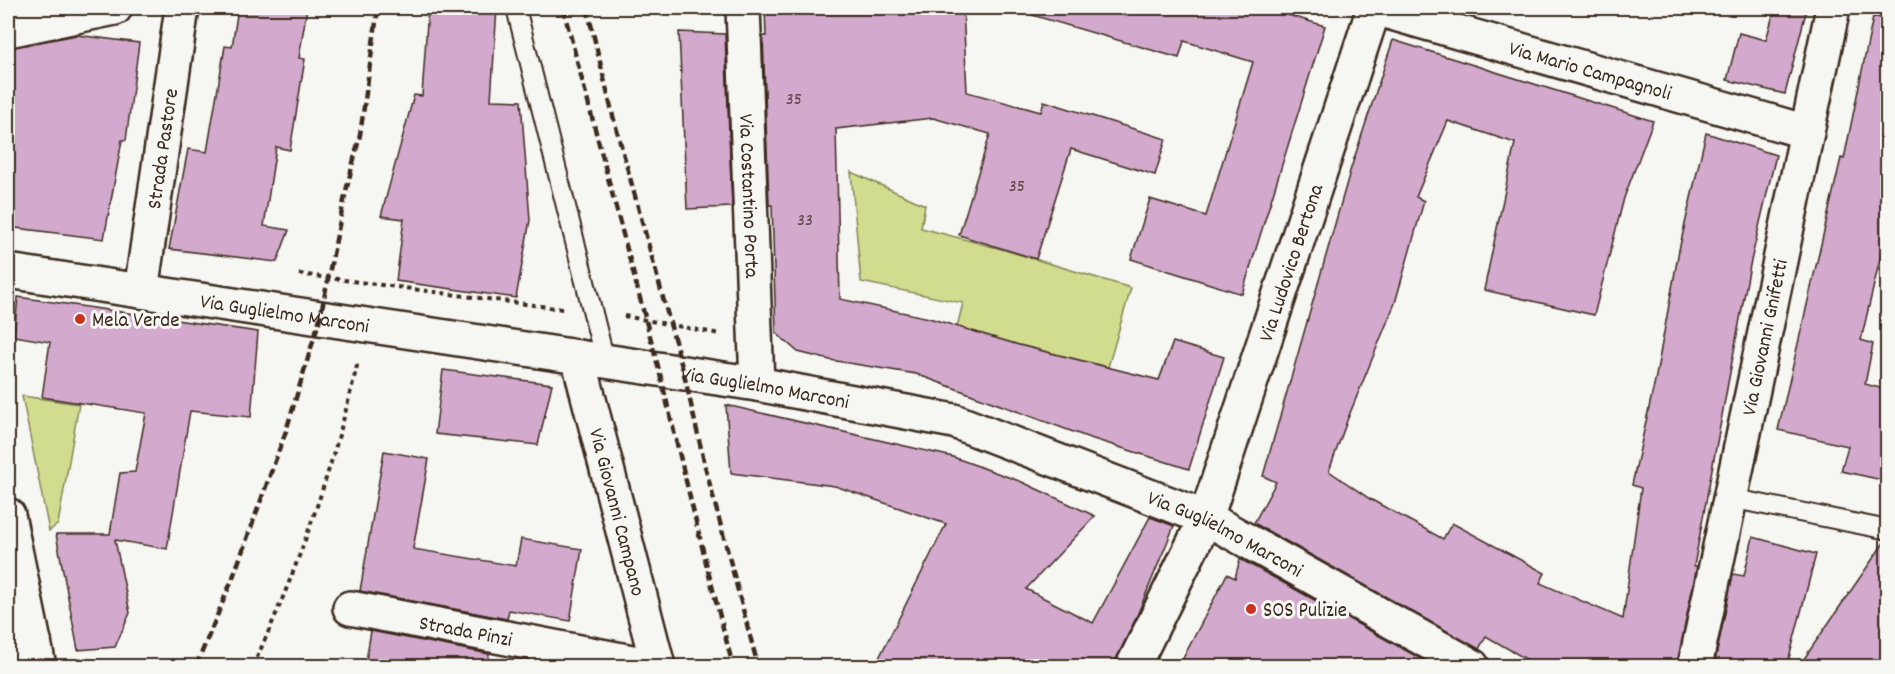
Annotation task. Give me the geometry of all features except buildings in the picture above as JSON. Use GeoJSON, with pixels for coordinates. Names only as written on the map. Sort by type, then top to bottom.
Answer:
{"type":"FeatureCollection","features":[{"type":"Feature","properties":{"kind":"street"},"geometry":{"type":"LineString","coordinates":[[8,30],[115,8]]}},
{"type":"Feature","properties":{"kind":"street","name":"Strada Pastore"},"geometry":{"type":"LineString","coordinates":[[141,291],[182,8]]}},
{"type":"Feature","properties":{"kind":"street","name":"Via Costantino Porta"},"geometry":{"type":"LineString","coordinates":[[743,8],[758,384]]}},
{"type":"Feature","properties":{"kind":"street","name":"Via Mario Campagnoli"},"geometry":{"type":"LineString","coordinates":[[1374,8],[1807,132]]}},
{"type":"Feature","properties":{"kind":"street","name":"Via Ludovico Bertona"},"geometry":{"type":"LineString","coordinates":[[1133,666],[1206,518],[1374,8]]}},
{"type":"Feature","properties":{"kind":"street","name":"Via Giovanni Gnifetti"},"geometry":{"type":"LineString","coordinates":[[1695,666],[1833,8]]}},
{"type":"Feature","properties":{"kind":"street","name":"Via Guglielmo Marconi"},"geometry":{"type":"LineString","coordinates":[[8,271],[758,384],[954,421],[1206,518],[1472,666]]}},
{"type":"Feature","properties":{"kind":"street","name":"Via Giovanni Campano"},"geometry":{"type":"LineString","coordinates":[[591,359],[658,666]]}},
{"type":"Feature","properties":{"kind":"street"},"geometry":{"type":"LineString","coordinates":[[8,514],[27,654]]}},
{"type":"Feature","properties":{"kind":"street","name":"Strada Pinzi"},"geometry":{"type":"LineString","coordinates":[[350,608],[653,666]]}},
{"type":"Feature","properties":{"kind":"lane"},"geometry":{"type":"LineString","coordinates":[[516,8],[593,313],[591,359]]}},
{"type":"Feature","properties":{"kind":"lane"},"geometry":{"type":"LineString","coordinates":[[1730,498],[1887,531]]}},
{"type":"Feature","properties":{"kind":"path"},"geometry":{"type":"LineString","coordinates":[[299,274],[623,316],[725,335]]}},
{"type":"Feature","properties":{"kind":"path"},"geometry":{"type":"LineString","coordinates":[[253,666],[307,534],[333,456],[344,422],[366,325]]}},
{"type":"Feature","properties":{"kind":"green space"},"geometry":{"type":"Polygon","coordinates":[[[851,172],[925,205],[921,228],[1131,288],[1108,367],[957,327],[963,303],[861,282],[851,172]]]}},
{"type":"Feature","properties":{"kind":"green space"},"geometry":{"type":"Polygon","coordinates":[[[22,396],[79,404],[58,524],[49,531],[22,396]]]}},
{"type":"Feature","properties":{"kind":"railway"},"geometry":{"type":"LineString","coordinates":[[196,666],[232,580],[286,431],[320,318],[360,135],[378,8]]}},
{"type":"Feature","properties":{"kind":"railway"},"geometry":{"type":"LineString","coordinates":[[563,8],[659,370],[733,666]]}},
{"type":"Feature","properties":{"kind":"railway"},"geometry":{"type":"LineString","coordinates":[[587,8],[613,116],[684,374],[706,470],[758,666]]}},
{"type":"Feature","properties":{"kind":"place","name":"Mela Verde"},"geometry":{"type":"Point","coordinates":[80,319]}},
{"type":"Feature","properties":{"kind":"place","name":"SOS Pulizie"},"geometry":{"type":"Point","coordinates":[1251,609]}}]}
